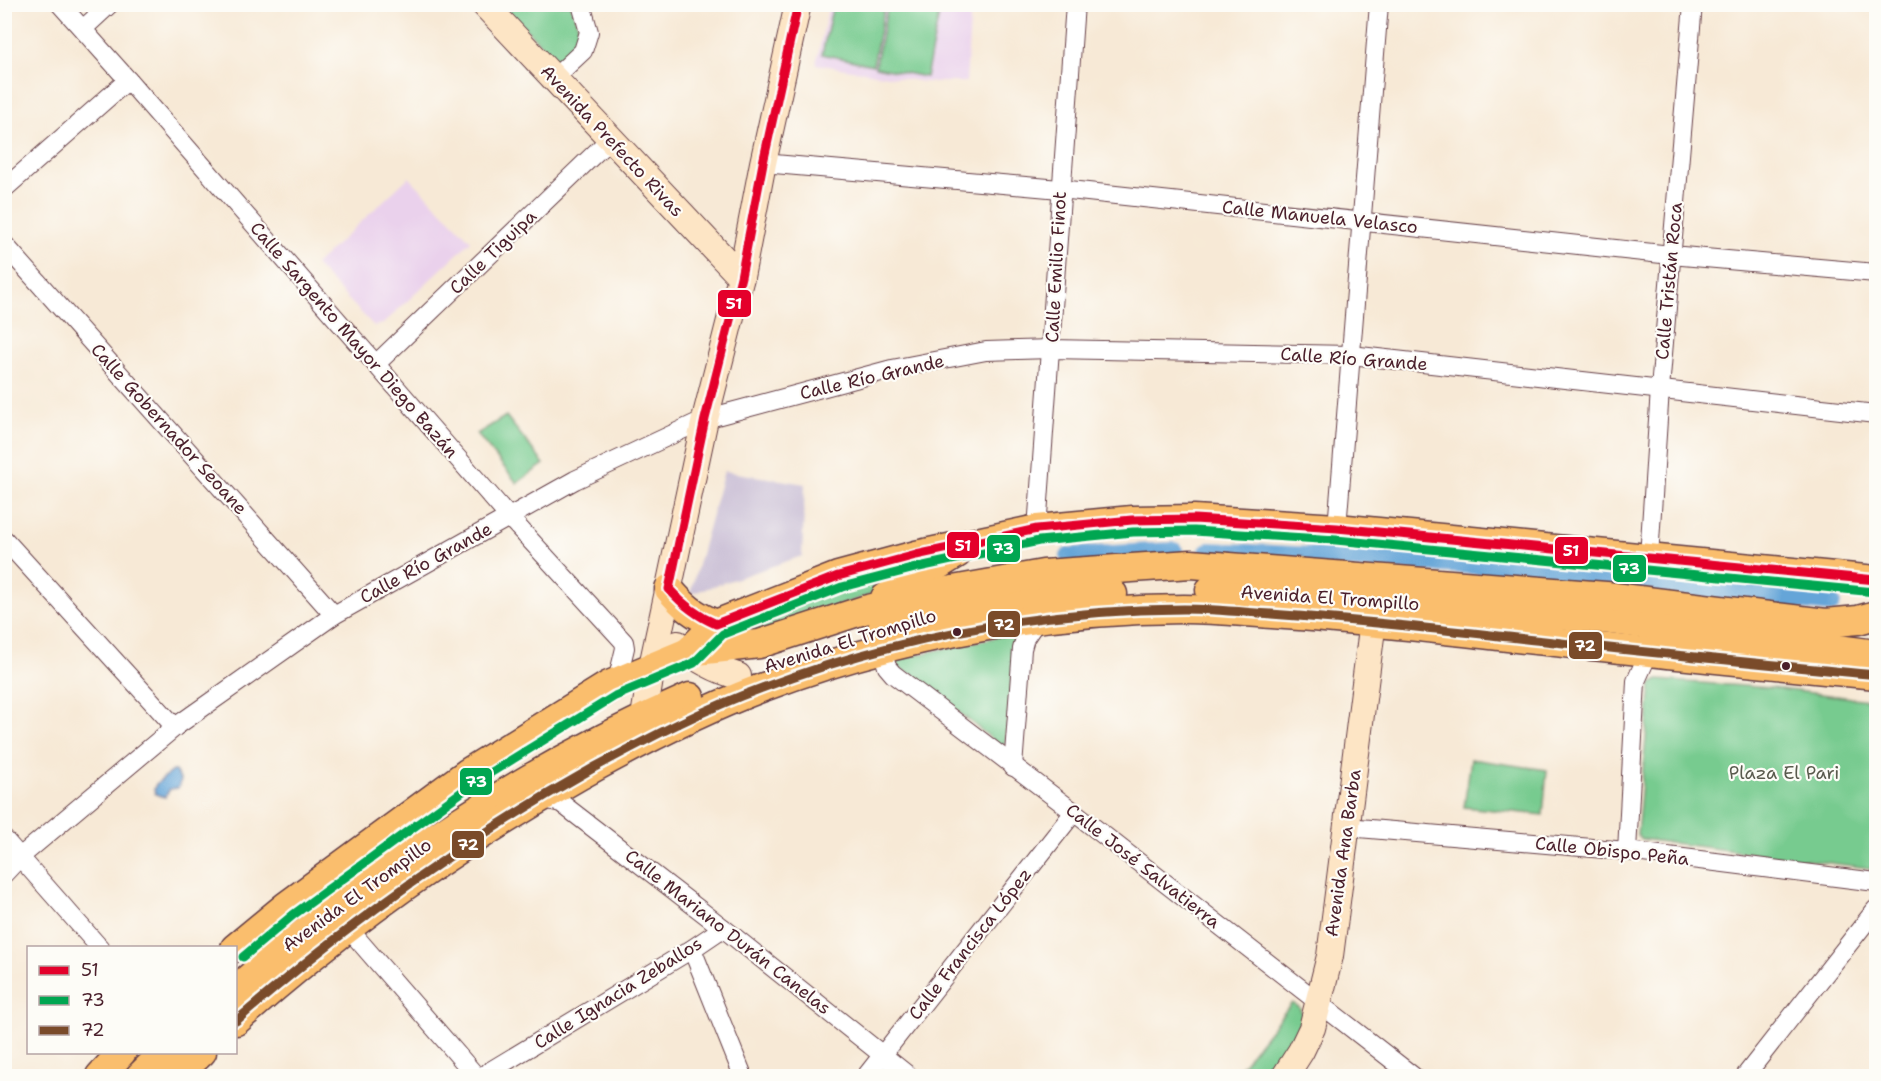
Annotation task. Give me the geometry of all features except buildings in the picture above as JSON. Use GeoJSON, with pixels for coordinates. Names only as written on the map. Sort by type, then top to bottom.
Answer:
{"type":"FeatureCollection","features":[{"type":"Feature","properties":{"kind":"main road","name":"Avenida El Trompillo"},"geometry":{"type":"LineString","coordinates":[[688,652],[716,624],[838,576],[916,555],[1037,529],[1132,520],[1194,519],[1338,528],[1876,580]]}},
{"type":"Feature","properties":{"kind":"main road"},"geometry":{"type":"LineString","coordinates":[[864,610],[978,541]]}},
{"type":"Feature","properties":{"kind":"main road","name":"Avenida El Trompillo"},"geometry":{"type":"LineString","coordinates":[[237,946],[286,906],[466,772],[617,681],[688,652],[759,644],[864,610],[947,591],[1043,574],[1191,564],[1606,596],[1826,623],[1858,620],[1876,615]]}},
{"type":"Feature","properties":{"kind":"main road"},"geometry":{"type":"LineString","coordinates":[[669,589],[698,617],[716,624]]}},
{"type":"Feature","properties":{"kind":"main road","name":"Avenida El Trompillo"},"geometry":{"type":"LineString","coordinates":[[237,988],[330,913],[427,842],[531,778],[644,717],[738,676],[815,650],[947,612],[1042,608],[1190,589],[1604,619],[1876,654]]}},
{"type":"Feature","properties":{"kind":"main road"},"geometry":{"type":"LineString","coordinates":[[1403,603],[1466,632]]}},
{"type":"Feature","properties":{"kind":"main road","name":"Avenida El Trompillo"},"geometry":{"type":"LineString","coordinates":[[237,1020],[347,927],[457,849],[540,798],[638,743],[694,716],[771,685],[882,650],[1042,608],[1124,612],[1188,609],[1372,621],[1876,675]]}},
{"type":"Feature","properties":{"kind":"main road"},"geometry":{"type":"LineString","coordinates":[[100,1077],[121,1054]]}},
{"type":"Feature","properties":{"kind":"main road"},"geometry":{"type":"LineString","coordinates":[[140,1077],[163,1054]]}},
{"type":"Feature","properties":{"kind":"main road"},"geometry":{"type":"LineString","coordinates":[[176,1077],[201,1054]]}},
{"type":"Feature","properties":{"kind":"street","name":"Calle Sargento Mayor Diego Bazán"},"geometry":{"type":"LineString","coordinates":[[60,4],[509,517],[624,642],[625,648],[617,681]]}},
{"type":"Feature","properties":{"kind":"street"},"geometry":{"type":"LineString","coordinates":[[83,29],[110,4]]}},
{"type":"Feature","properties":{"kind":"street","name":"Avenida Prefecto Rivas"},"geometry":{"type":"LineString","coordinates":[[484,4],[741,277]]}},
{"type":"Feature","properties":{"kind":"street"},"geometry":{"type":"LineString","coordinates":[[553,78],[583,51],[589,32],[581,4]]}},
{"type":"Feature","properties":{"kind":"street"},"geometry":{"type":"LineString","coordinates":[[644,717],[652,666],[705,419],[741,277],[798,4]]}},
{"type":"Feature","properties":{"kind":"street","name":"Calle Emilio Finot"},"geometry":{"type":"LineString","coordinates":[[1037,529],[1075,4]]}},
{"type":"Feature","properties":{"kind":"street"},"geometry":{"type":"LineString","coordinates":[[1338,528],[1379,4]]}},
{"type":"Feature","properties":{"kind":"street","name":"Calle Tristán Roca"},"geometry":{"type":"LineString","coordinates":[[1649,557],[1660,389],[1693,4]]}},
{"type":"Feature","properties":{"kind":"street"},"geometry":{"type":"LineString","coordinates":[[4,189],[128,80]]}},
{"type":"Feature","properties":{"kind":"street","name":"Calle Tiguipa"},"geometry":{"type":"LineString","coordinates":[[376,364],[610,139]]}},
{"type":"Feature","properties":{"kind":"street","name":"Calle Manuela Velasco"},"geometry":{"type":"LineString","coordinates":[[763,163],[1060,189],[1671,255],[1876,273]]}},
{"type":"Feature","properties":{"kind":"street","name":"Calle Gobernador Seoane"},"geometry":{"type":"LineString","coordinates":[[4,244],[334,615]]}},
{"type":"Feature","properties":{"kind":"street","name":"Calle Río Grande"},"geometry":{"type":"LineString","coordinates":[[4,873],[20,857],[175,728],[334,615],[575,480],[705,419],[892,369],[986,351],[1051,349],[1351,354],[1876,414]]}},
{"type":"Feature","properties":{"kind":"street"},"geometry":{"type":"LineString","coordinates":[[4,539],[175,728]]}},
{"type":"Feature","properties":{"kind":"street"},"geometry":{"type":"LineString","coordinates":[[1013,766],[1022,649],[1025,638],[1042,608]]}},
{"type":"Feature","properties":{"kind":"street","name":"Avenida Ana Barba"},"geometry":{"type":"LineString","coordinates":[[1285,1077],[1312,1028],[1329,956],[1372,621]]}},
{"type":"Feature","properties":{"kind":"street"},"geometry":{"type":"LineString","coordinates":[[661,627],[688,652],[706,664],[738,676]]}},
{"type":"Feature","properties":{"kind":"street","name":"Calle José Salvatierra"},"geometry":{"type":"LineString","coordinates":[[882,650],[887,667],[893,674],[1413,1077]]}},
{"type":"Feature","properties":{"kind":"street"},"geometry":{"type":"LineString","coordinates":[[1627,851],[1635,681],[1644,661],[1654,652]]}},
{"type":"Feature","properties":{"kind":"street","name":"Calle Mariano Durán Canelas"},"geometry":{"type":"LineString","coordinates":[[540,798],[561,803],[723,927],[909,1077]]}},
{"type":"Feature","properties":{"kind":"street","name":"Calle Francisca López"},"geometry":{"type":"LineString","coordinates":[[866,1077],[1074,812]]}},
{"type":"Feature","properties":{"kind":"street","name":"Calle Obispo Peña"},"geometry":{"type":"LineString","coordinates":[[1347,826],[1627,851],[1876,882]]}},
{"type":"Feature","properties":{"kind":"street"},"geometry":{"type":"LineString","coordinates":[[4,839],[98,946]]}},
{"type":"Feature","properties":{"kind":"street"},"geometry":{"type":"LineString","coordinates":[[1745,1077],[1876,909]]}},
{"type":"Feature","properties":{"kind":"street"},"geometry":{"type":"LineString","coordinates":[[347,927],[476,1077]]}},
{"type":"Feature","properties":{"kind":"street","name":"Calle Ignacia Zeballos"},"geometry":{"type":"LineString","coordinates":[[482,1077],[692,949],[723,927]]}},
{"type":"Feature","properties":{"kind":"street"},"geometry":{"type":"LineString","coordinates":[[692,949],[743,1077]]}},
{"type":"Feature","properties":{"kind":"shaded area"},"geometry":{"type":"Polygon","coordinates":[[[829,5],[971,5],[966,82],[924,82],[816,64],[829,5]]]}},
{"type":"Feature","properties":{"kind":"shaded area"},"geometry":{"type":"Polygon","coordinates":[[[409,177],[471,241],[383,324],[374,326],[315,265],[409,177]]]}},
{"type":"Feature","properties":{"kind":"shaded area"},"geometry":{"type":"Polygon","coordinates":[[[724,471],[805,484],[802,556],[690,594],[724,471]]]}},
{"type":"Feature","properties":{"kind":"green space"},"geometry":{"type":"Polygon","coordinates":[[[502,5],[571,5],[581,34],[575,48],[557,61],[502,5]]]}},
{"type":"Feature","properties":{"kind":"green space"},"geometry":{"type":"Polygon","coordinates":[[[833,5],[885,5],[873,65],[822,54],[833,5]]]}},
{"type":"Feature","properties":{"kind":"green space"},"geometry":{"type":"Polygon","coordinates":[[[888,5],[941,5],[926,77],[875,67],[888,5]]]}},
{"type":"Feature","properties":{"kind":"green space"},"geometry":{"type":"Polygon","coordinates":[[[506,416],[544,464],[517,483],[477,434],[506,416]]]}},
{"type":"Feature","properties":{"kind":"green space"},"geometry":{"type":"Polygon","coordinates":[[[930,562],[867,596],[726,643],[724,633],[820,594],[930,562]]]}},
{"type":"Feature","properties":{"kind":"green space"},"geometry":{"type":"Polygon","coordinates":[[[1020,632],[1014,659],[1005,744],[1002,747],[911,674],[896,667],[897,659],[1020,632]]]}},
{"type":"Feature","properties":{"kind":"green space","name":"Plaza El Pari"},"geometry":{"type":"Polygon","coordinates":[[[1658,680],[1772,688],[1876,701],[1876,869],[1641,839],[1637,835],[1651,684],[1658,680]]]}},
{"type":"Feature","properties":{"kind":"green space"},"geometry":{"type":"Polygon","coordinates":[[[1471,759],[1547,770],[1543,815],[1464,807],[1471,759]]]}},
{"type":"Feature","properties":{"kind":"green space"},"geometry":{"type":"Polygon","coordinates":[[[1292,1003],[1299,1007],[1303,1015],[1294,1041],[1272,1076],[1233,1076],[1292,1003]]]}},
{"type":"Feature","properties":{"kind":"water"},"geometry":{"type":"Polygon","coordinates":[[[175,771],[181,780],[178,788],[170,789],[165,797],[155,794],[156,784],[175,771]]]}},
{"type":"Feature","properties":{"kind":"waterway"},"geometry":{"type":"LineString","coordinates":[[1070,557],[1174,552]]}},
{"type":"Feature","properties":{"kind":"waterway"},"geometry":{"type":"LineString","coordinates":[[1209,552],[1483,565],[1831,603]]}},
{"type":"Feature","properties":{"kind":"transit line","name":"51"},"geometry":{"type":"LineString","coordinates":[[798,4],[741,277],[705,419],[669,589],[696,614],[716,624],[838,576],[916,555],[1037,529],[1132,520],[1194,519],[1337,528],[1876,580]]}},
{"type":"Feature","properties":{"kind":"transit line","name":"73"},"geometry":{"type":"LineString","coordinates":[[243,957],[293,915],[474,783],[615,696],[694,663],[723,634],[842,587],[919,567],[1039,541],[1133,532],[1194,531],[1336,540],[1875,592]]}},
{"type":"Feature","properties":{"kind":"transit line","name":"72"},"geometry":{"type":"LineString","coordinates":[[237,1020],[364,917],[454,853],[595,767],[677,724],[740,696],[864,654],[916,641],[1023,621],[1076,615],[1184,609],[1381,623],[1876,675]]}}]}
